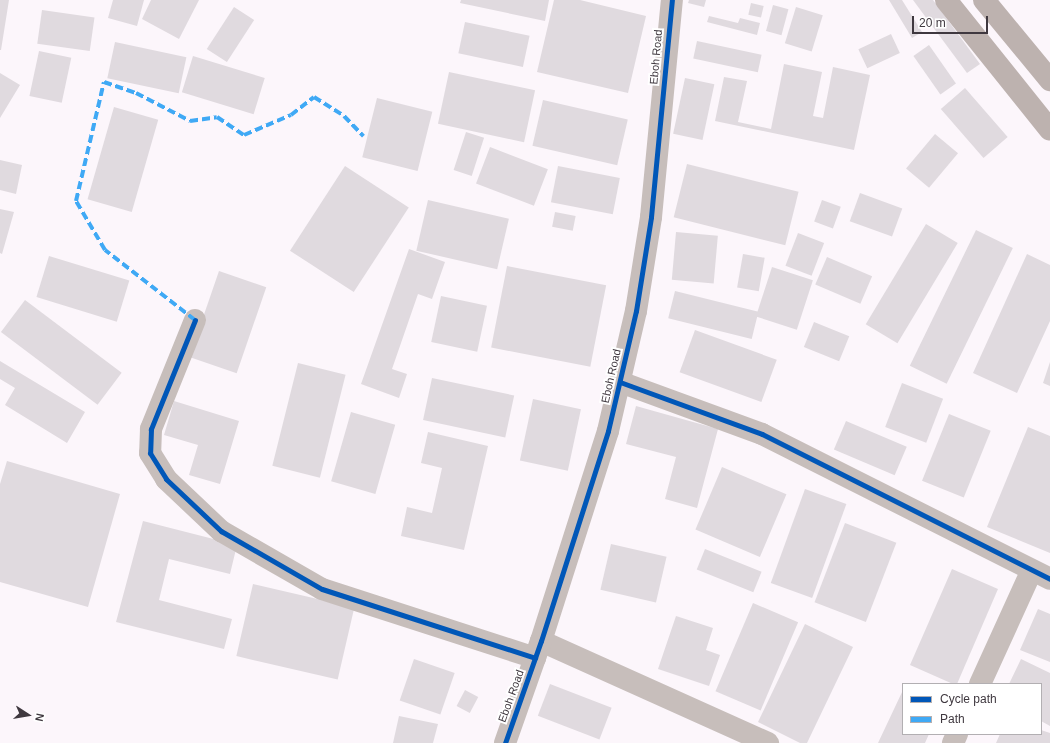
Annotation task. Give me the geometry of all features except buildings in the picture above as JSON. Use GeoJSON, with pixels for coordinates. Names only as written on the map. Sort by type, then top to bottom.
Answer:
{"type":"FeatureCollection","features":[{"type":"Feature","properties":{"kind":"main road"},"geometry":{"type":"LineString","coordinates":[[946,0],[1050,130]]}},
{"type":"Feature","properties":{"kind":"main road"},"geometry":{"type":"LineString","coordinates":[[984,0],[1050,80]]}},
{"type":"Feature","properties":{"kind":"street","name":"Eboh Road"},"geometry":{"type":"LineString","coordinates":[[505,743],[538,649],[608,431],[620,382],[636,310],[651,217],[672,0]]}},
{"type":"Feature","properties":{"kind":"street"},"geometry":{"type":"LineString","coordinates":[[195,320],[151,429],[150,453],[166,480],[221,531],[322,589],[538,649],[768,743]]}},
{"type":"Feature","properties":{"kind":"street"},"geometry":{"type":"LineString","coordinates":[[620,382],[762,434],[1041,575],[981,683]]}},
{"type":"Feature","properties":{"kind":"marked path"},"geometry":{"type":"LineString","coordinates":[[195,320],[105,250],[76,201],[104,82],[136,93],[190,121],[217,117],[244,135],[291,115],[314,97],[344,116],[363,136]]}},
{"type":"Feature","properties":{"kind":"cycle path"},"geometry":{"type":"LineString","coordinates":[[505,743],[541,641],[608,431],[636,311],[651,217],[672,0]]}},
{"type":"Feature","properties":{"kind":"cycle path"},"geometry":{"type":"LineString","coordinates":[[195,320],[151,429],[150,453],[166,479],[221,531],[322,589],[535,658]]}},
{"type":"Feature","properties":{"kind":"cycle path"},"geometry":{"type":"LineString","coordinates":[[620,382],[762,434],[1050,579]]}}]}
